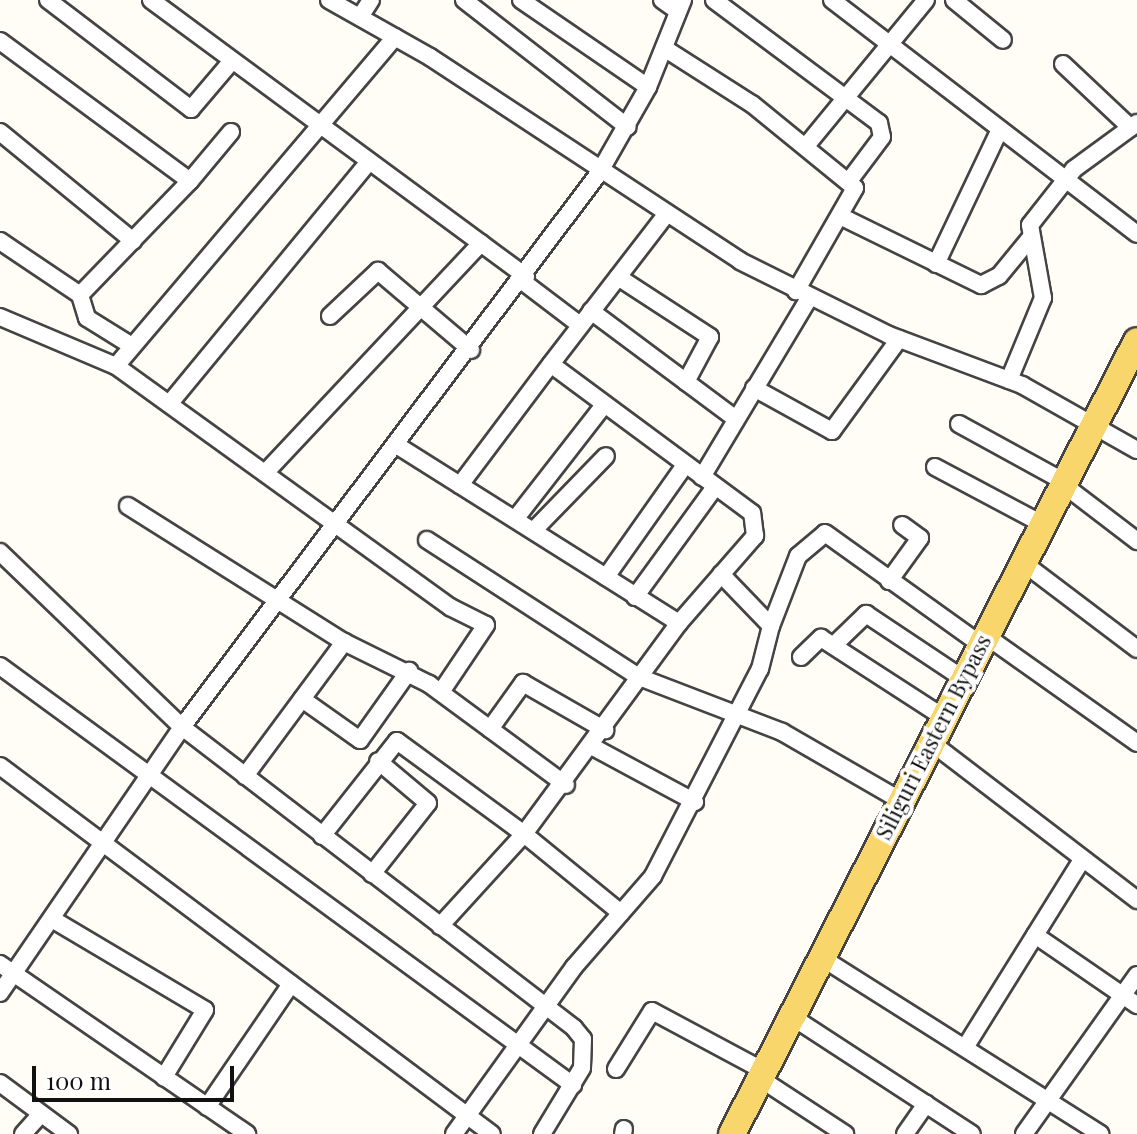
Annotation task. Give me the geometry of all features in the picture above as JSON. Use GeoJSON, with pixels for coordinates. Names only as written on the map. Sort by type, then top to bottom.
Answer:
{"type":"FeatureCollection","features":[{"type":"Feature","properties":{"kind":"main road","name":"Siliguri Eastern Bypass"},"geometry":{"type":"LineString","coordinates":[[745,1134],[766,1077],[900,800],[964,679],[1034,571],[1068,486],[1137,341]]}},
{"type":"Feature","properties":{"kind":"main road","name":"Siliguri Eastern Bypass"},"geometry":{"type":"LineString","coordinates":[[1100,424],[1137,372]]}},
{"type":"Feature","properties":{"kind":"main road","name":"Siliguri Eastern Bypass"},"geometry":{"type":"LineString","coordinates":[[732,1134],[800,1022],[941,750],[1042,524],[1068,486]]}},
{"type":"Feature","properties":{"kind":"street"},"geometry":{"type":"LineString","coordinates":[[48,0],[191,109],[231,62]]}},
{"type":"Feature","properties":{"kind":"street"},"geometry":{"type":"LineString","coordinates":[[151,0],[231,62],[481,243],[580,325]]}},
{"type":"Feature","properties":{"kind":"street"},"geometry":{"type":"LineString","coordinates":[[329,0],[395,37],[665,216],[803,294],[899,339],[1009,380],[1100,424],[1137,450]]}},
{"type":"Feature","properties":{"kind":"street"},"geometry":{"type":"LineString","coordinates":[[360,17],[371,0]]}},
{"type":"Feature","properties":{"kind":"street"},"geometry":{"type":"LineString","coordinates":[[464,0],[628,127]]}},
{"type":"Feature","properties":{"kind":"street"},"geometry":{"type":"LineString","coordinates":[[521,0],[648,87]]}},
{"type":"Feature","properties":{"kind":"street"},"geometry":{"type":"LineString","coordinates":[[0,993],[7,969],[52,919],[182,727],[282,601],[471,350],[599,173],[628,127],[648,87],[681,6],[662,0]]}},
{"type":"Feature","properties":{"kind":"street"},"geometry":{"type":"LineString","coordinates":[[714,0],[884,130],[849,181]]}},
{"type":"Feature","properties":{"kind":"street"},"geometry":{"type":"LineString","coordinates":[[832,0],[1137,234]]}},
{"type":"Feature","properties":{"kind":"street"},"geometry":{"type":"LineString","coordinates":[[806,146],[926,0]]}},
{"type":"Feature","properties":{"kind":"street"},"geometry":{"type":"LineString","coordinates":[[954,0],[1003,40]]}},
{"type":"Feature","properties":{"kind":"street"},"geometry":{"type":"LineString","coordinates":[[116,366],[324,129],[395,37]]}},
{"type":"Feature","properties":{"kind":"street"},"geometry":{"type":"LineString","coordinates":[[0,41],[190,181]]}},
{"type":"Feature","properties":{"kind":"street"},"geometry":{"type":"LineString","coordinates":[[635,597],[708,482],[736,419],[855,193],[849,181],[806,146],[664,48]]}},
{"type":"Feature","properties":{"kind":"street"},"geometry":{"type":"LineString","coordinates":[[1009,380],[1043,298],[1031,237],[1033,219],[1066,180],[1134,126],[1063,64]]}},
{"type":"Feature","properties":{"kind":"street"},"geometry":{"type":"LineString","coordinates":[[936,264],[1000,129]]}},
{"type":"Feature","properties":{"kind":"street"},"geometry":{"type":"LineString","coordinates":[[0,132],[133,241]]}},
{"type":"Feature","properties":{"kind":"street"},"geometry":{"type":"LineString","coordinates":[[80,295],[190,181],[231,132]]}},
{"type":"Feature","properties":{"kind":"street"},"geometry":{"type":"LineString","coordinates":[[170,403],[369,162]]}},
{"type":"Feature","properties":{"kind":"street"},"geometry":{"type":"LineString","coordinates":[[460,485],[665,216]]}},
{"type":"Feature","properties":{"kind":"street"},"geometry":{"type":"LineString","coordinates":[[842,217],[973,284],[991,283],[1031,237]]}},
{"type":"Feature","properties":{"kind":"street"},"geometry":{"type":"LineString","coordinates":[[0,241],[80,295],[87,318],[132,346]]}},
{"type":"Feature","properties":{"kind":"street"},"geometry":{"type":"LineString","coordinates":[[266,472],[481,243]]}},
{"type":"Feature","properties":{"kind":"street"},"geometry":{"type":"LineString","coordinates":[[330,316],[378,271],[471,350]]}},
{"type":"Feature","properties":{"kind":"street"},"geometry":{"type":"LineString","coordinates":[[618,277],[710,337],[686,382]]}},
{"type":"Feature","properties":{"kind":"street"},"geometry":{"type":"LineString","coordinates":[[591,311],[736,419]]}},
{"type":"Feature","properties":{"kind":"street"},"geometry":{"type":"LineString","coordinates":[[0,317],[116,366],[337,526],[486,625],[441,692]]}},
{"type":"Feature","properties":{"kind":"street"},"geometry":{"type":"LineString","coordinates":[[754,388],[832,431],[899,339]]}},
{"type":"Feature","properties":{"kind":"street"},"geometry":{"type":"LineString","coordinates":[[440,926],[566,785],[679,623],[759,528],[752,513],[551,364]]}},
{"type":"Feature","properties":{"kind":"street"},"geometry":{"type":"LineString","coordinates":[[516,518],[604,405]]}},
{"type":"Feature","properties":{"kind":"street"},"geometry":{"type":"LineString","coordinates":[[959,424],[1068,486],[1137,541]]}},
{"type":"Feature","properties":{"kind":"street"},"geometry":{"type":"LineString","coordinates":[[398,446],[679,623]]}},
{"type":"Feature","properties":{"kind":"street"},"geometry":{"type":"LineString","coordinates":[[534,530],[606,456]]}},
{"type":"Feature","properties":{"kind":"street"},"geometry":{"type":"LineString","coordinates":[[606,577],[685,465]]}},
{"type":"Feature","properties":{"kind":"street"},"geometry":{"type":"LineString","coordinates":[[935,467],[1042,524]]}},
{"type":"Feature","properties":{"kind":"street"},"geometry":{"type":"LineString","coordinates":[[128,506],[344,642],[409,671],[566,785]]}},
{"type":"Feature","properties":{"kind":"street"},"geometry":{"type":"LineString","coordinates":[[889,581],[920,538],[902,525]]}},
{"type":"Feature","properties":{"kind":"street"},"geometry":{"type":"LineString","coordinates":[[454,1134],[523,1047],[545,1010],[653,876],[695,802],[739,713],[769,650],[771,626],[798,556],[815,536],[835,536],[889,581],[1137,743]]}},
{"type":"Feature","properties":{"kind":"street"},"geometry":{"type":"LineString","coordinates":[[427,540],[639,677],[739,713],[900,800]]}},
{"type":"Feature","properties":{"kind":"street"},"geometry":{"type":"LineString","coordinates":[[0,552],[182,727],[583,1039],[573,1085],[542,1134]]}},
{"type":"Feature","properties":{"kind":"street"},"geometry":{"type":"LineString","coordinates":[[1034,571],[1137,649]]}},
{"type":"Feature","properties":{"kind":"street"},"geometry":{"type":"LineString","coordinates":[[721,574],[771,626]]}},
{"type":"Feature","properties":{"kind":"street"},"geometry":{"type":"LineString","coordinates":[[834,645],[866,614],[964,679]]}},
{"type":"Feature","properties":{"kind":"street"},"geometry":{"type":"LineString","coordinates":[[801,657],[821,638],[943,717]]}},
{"type":"Feature","properties":{"kind":"street"},"geometry":{"type":"LineString","coordinates":[[245,776],[344,642]]}},
{"type":"Feature","properties":{"kind":"street"},"geometry":{"type":"LineString","coordinates":[[0,666],[146,778],[573,1085]]}},
{"type":"Feature","properties":{"kind":"street"},"geometry":{"type":"LineString","coordinates":[[302,699],[360,740],[409,671]]}},
{"type":"Feature","properties":{"kind":"street"},"geometry":{"type":"LineString","coordinates":[[490,729],[523,683],[605,730]]}},
{"type":"Feature","properties":{"kind":"street"},"geometry":{"type":"LineString","coordinates":[[322,836],[391,744],[404,742],[621,913]]}},
{"type":"Feature","properties":{"kind":"street"},"geometry":{"type":"LineString","coordinates":[[593,747],[695,802]]}},
{"type":"Feature","properties":{"kind":"street"},"geometry":{"type":"LineString","coordinates":[[941,750],[1081,861],[1137,900]]}},
{"type":"Feature","properties":{"kind":"street"},"geometry":{"type":"LineString","coordinates":[[372,874],[428,803],[378,761]]}},
{"type":"Feature","properties":{"kind":"street"},"geometry":{"type":"LineString","coordinates":[[0,766],[492,1134]]}},
{"type":"Feature","properties":{"kind":"street"},"geometry":{"type":"LineString","coordinates":[[966,1046],[1081,861]]}},
{"type":"Feature","properties":{"kind":"street"},"geometry":{"type":"LineString","coordinates":[[52,919],[205,1010],[164,1077]]}},
{"type":"Feature","properties":{"kind":"street"},"geometry":{"type":"LineString","coordinates":[[1035,935],[1137,1005]]}},
{"type":"Feature","properties":{"kind":"street"},"geometry":{"type":"LineString","coordinates":[[830,963],[1101,1134]]}},
{"type":"Feature","properties":{"kind":"street"},"geometry":{"type":"LineString","coordinates":[[7,969],[247,1134]]}},
{"type":"Feature","properties":{"kind":"street"},"geometry":{"type":"LineString","coordinates":[[1024,1134],[1137,975]]}},
{"type":"Feature","properties":{"kind":"street"},"geometry":{"type":"LineString","coordinates":[[207,1107],[291,984]]}},
{"type":"Feature","properties":{"kind":"street"},"geometry":{"type":"LineString","coordinates":[[616,1069],[652,1011],[766,1077],[845,1134]]}},
{"type":"Feature","properties":{"kind":"street"},"geometry":{"type":"LineString","coordinates":[[800,1022],[972,1134]]}},
{"type":"Feature","properties":{"kind":"street"},"geometry":{"type":"LineString","coordinates":[[3,1092],[69,1134]]}},
{"type":"Feature","properties":{"kind":"street"},"geometry":{"type":"LineString","coordinates":[[905,1134],[926,1104]]}},
{"type":"Feature","properties":{"kind":"street"},"geometry":{"type":"LineString","coordinates":[[23,1134],[41,1114]]}}]}
